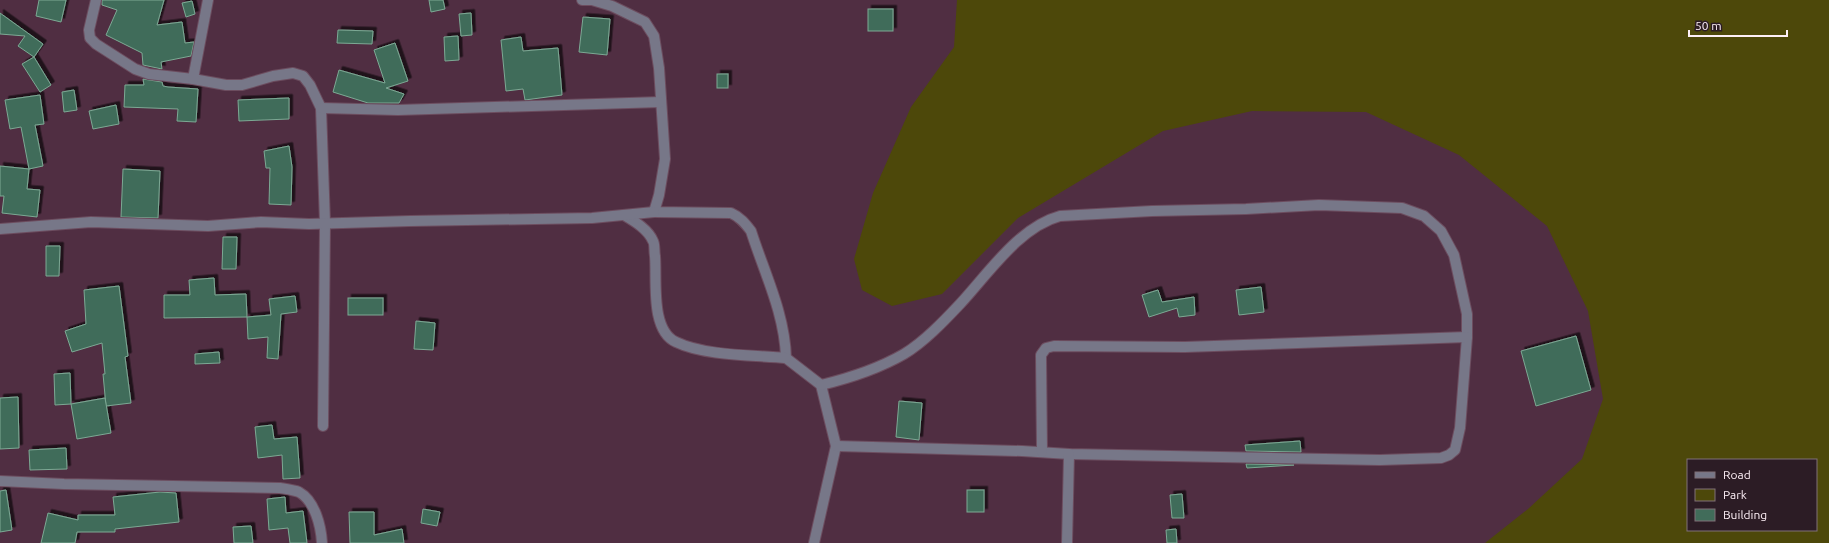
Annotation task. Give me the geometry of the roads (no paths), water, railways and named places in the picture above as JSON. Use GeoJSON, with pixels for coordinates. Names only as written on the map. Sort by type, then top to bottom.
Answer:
{"type":"FeatureCollection","features":[{"type":"Feature","properties":{"kind":"street"},"geometry":{"type":"LineString","coordinates":[[96,0],[89,30],[90,38],[96,44],[135,70],[149,74],[242,86],[273,76],[292,74],[303,76],[310,85],[321,108],[325,223],[323,426]]}},
{"type":"Feature","properties":{"kind":"street"},"geometry":{"type":"LineString","coordinates":[[193,79],[208,0]]}},
{"type":"Feature","properties":{"kind":"street"},"geometry":{"type":"LineString","coordinates":[[582,0],[592,0],[612,6],[645,22],[654,36],[661,102],[664,159],[660,195],[654,212]]}},
{"type":"Feature","properties":{"kind":"street"},"geometry":{"type":"LineString","coordinates":[[321,108],[398,110],[661,102]]}},
{"type":"Feature","properties":{"kind":"street"},"geometry":{"type":"LineString","coordinates":[[821,385],[868,372],[904,354],[926,336],[960,304],[1003,256],[1032,229],[1046,220],[1073,215],[1152,211],[1319,206],[1402,208],[1424,216],[1441,231],[1454,255],[1467,314],[1467,337],[1460,428],[1455,450],[1445,456],[1380,460],[1069,454],[836,446]]}},
{"type":"Feature","properties":{"kind":"street"},"geometry":{"type":"LineString","coordinates":[[0,229],[90,222],[208,226],[261,222],[325,223],[592,218],[654,212],[731,213],[739,217],[751,231],[779,312],[786,339],[786,358]]}},
{"type":"Feature","properties":{"kind":"street"},"geometry":{"type":"LineString","coordinates":[[624,215],[642,228],[653,241],[657,313],[662,330],[674,342],[697,351],[786,358],[821,385],[836,446],[814,543]]}},
{"type":"Feature","properties":{"kind":"street"},"geometry":{"type":"LineString","coordinates":[[1042,452],[1041,355],[1046,348],[1054,346],[1185,347],[1467,337]]}},
{"type":"Feature","properties":{"kind":"street"},"geometry":{"type":"LineString","coordinates":[[1067,543],[1069,454]]}},
{"type":"Feature","properties":{"kind":"street"},"geometry":{"type":"LineString","coordinates":[[0,481],[64,484],[280,488],[299,492],[312,506],[322,528],[322,543]]}}]}
